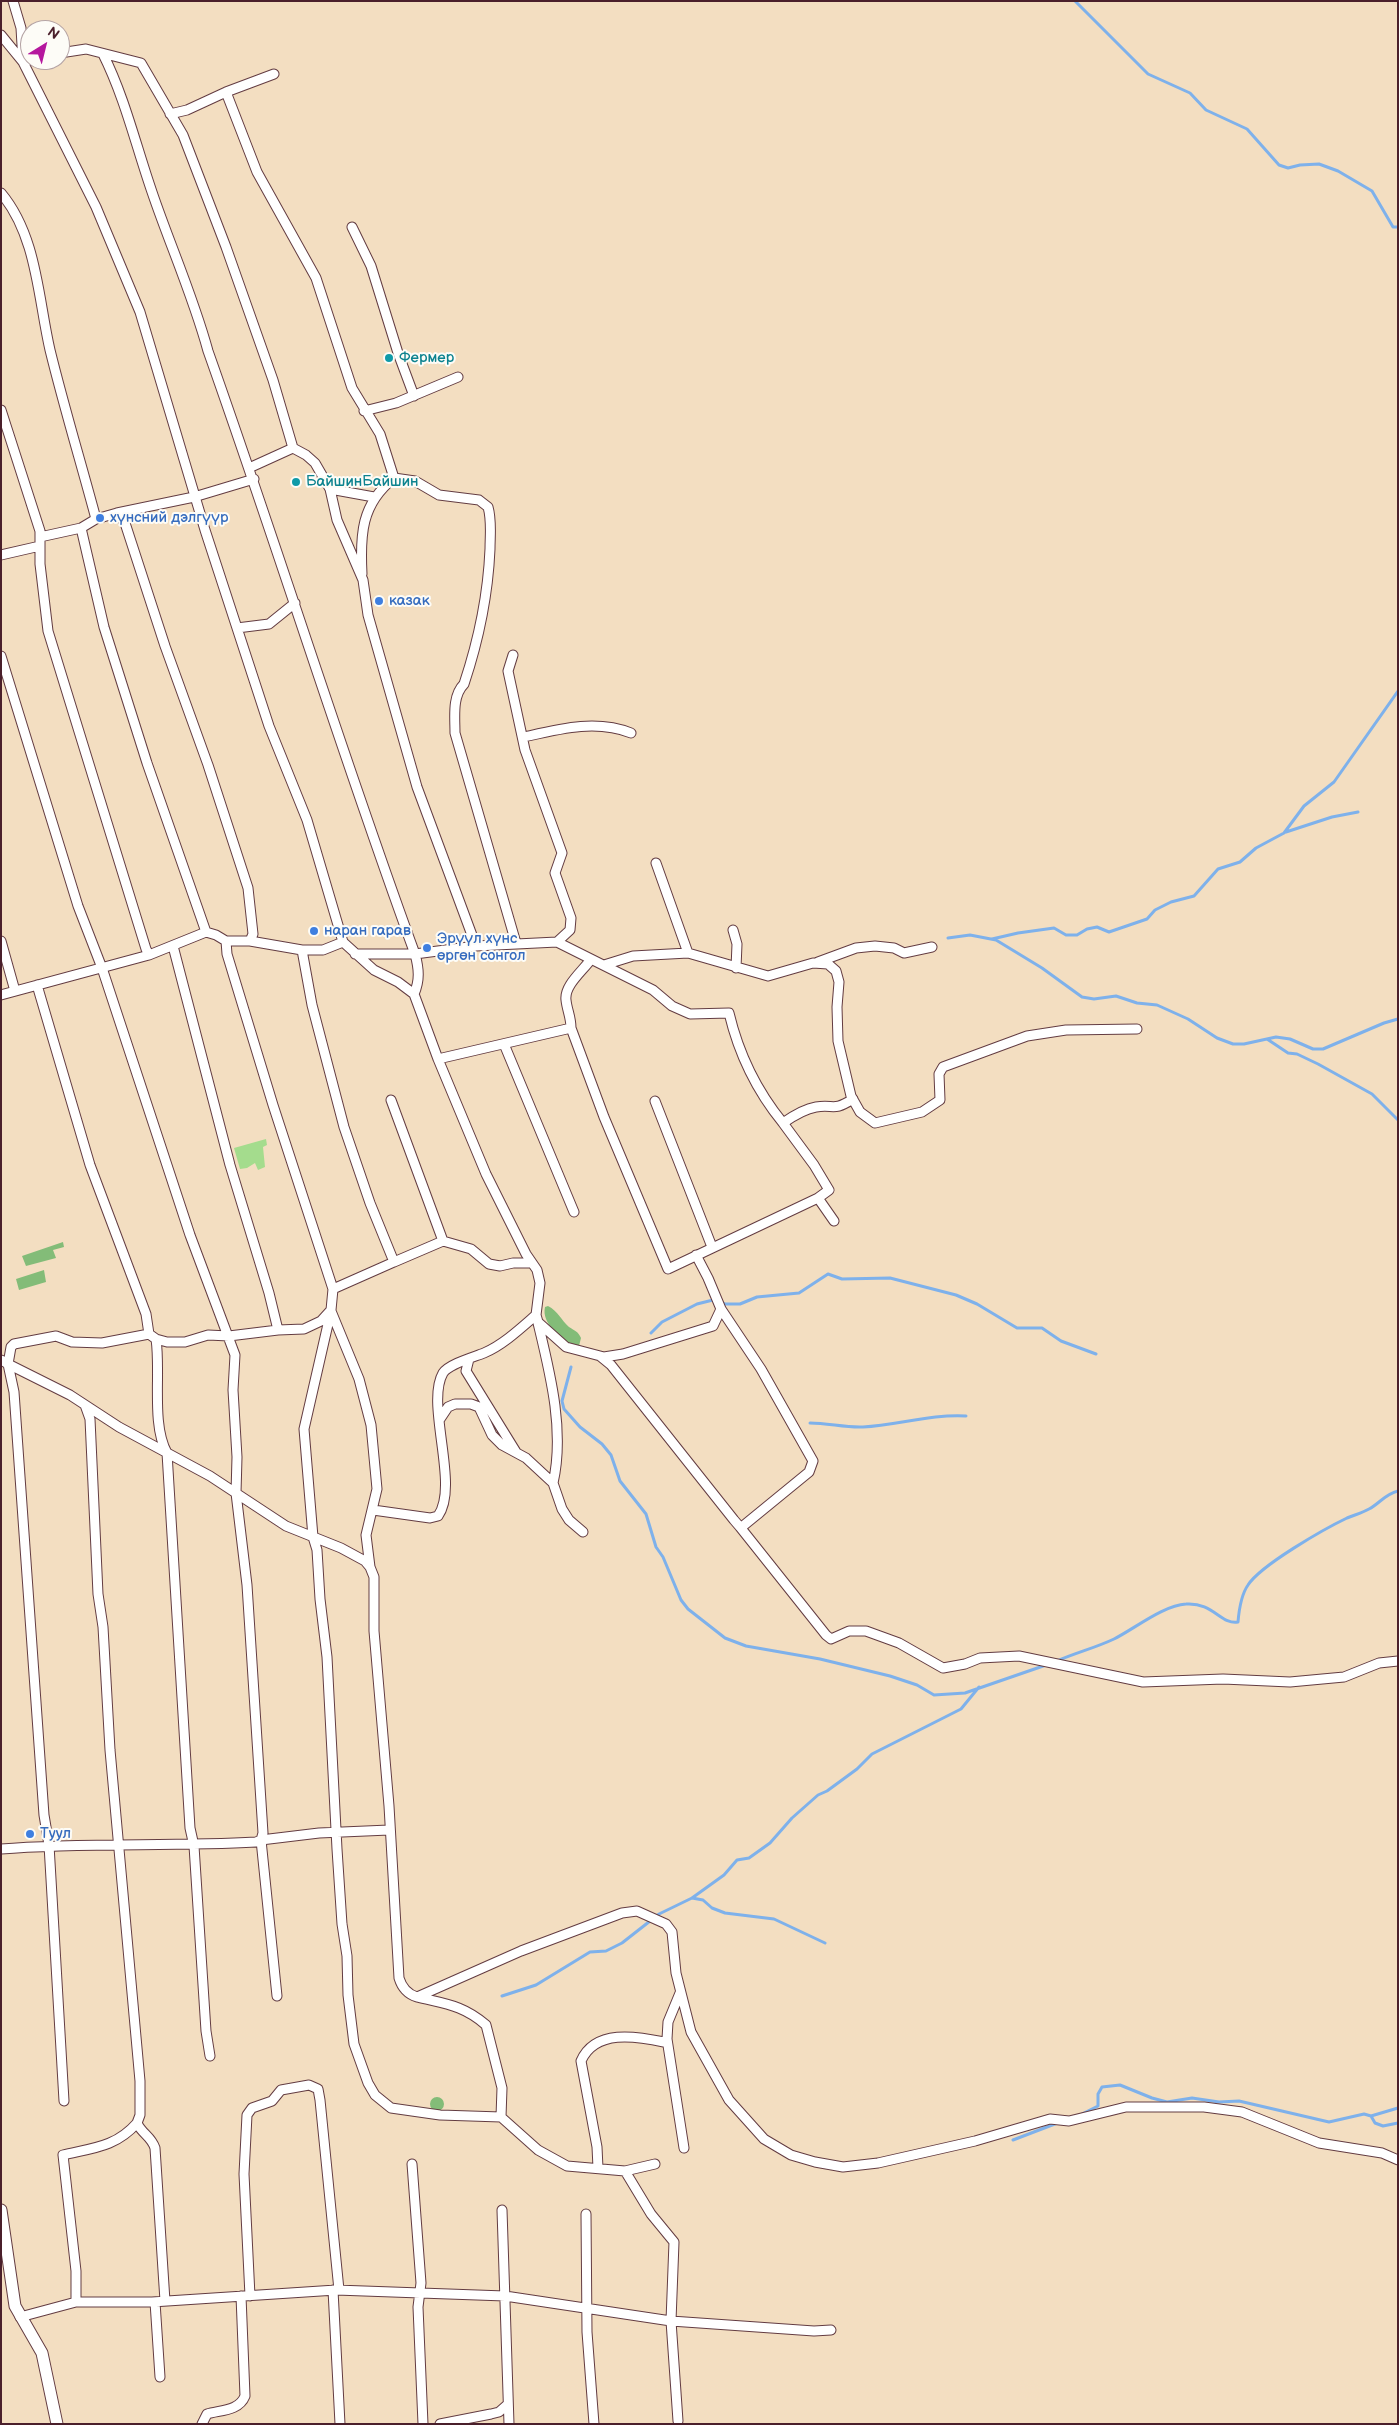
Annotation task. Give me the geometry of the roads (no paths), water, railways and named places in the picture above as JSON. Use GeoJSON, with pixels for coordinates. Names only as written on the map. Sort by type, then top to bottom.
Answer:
{"type":"FeatureCollection","features":[{"type":"Feature","properties":{"kind":"main road"},"geometry":{"type":"LineString","coordinates":[[1,2210],[14,2299],[20,2316],[42,2353],[57,2424]]}},
{"type":"Feature","properties":{"kind":"street"},"geometry":{"type":"LineString","coordinates":[[13,1],[20,25]]}},
{"type":"Feature","properties":{"kind":"street"},"geometry":{"type":"LineString","coordinates":[[1,35],[20,54]]}},
{"type":"Feature","properties":{"kind":"street"},"geometry":{"type":"LineString","coordinates":[[70,51],[86,49],[141,64],[182,135],[226,247],[273,380],[293,448],[306,455],[315,463],[330,489],[337,520],[362,580]]}},
{"type":"Feature","properties":{"kind":"street"},"geometry":{"type":"LineString","coordinates":[[103,54],[111,70],[159,212],[199,316],[208,351],[296,603],[366,820],[415,954],[419,970],[418,986],[414,994]]}},
{"type":"Feature","properties":{"kind":"street"},"geometry":{"type":"LineString","coordinates":[[31,70],[96,207],[136,303],[194,497],[269,726],[307,820],[343,942],[374,970],[398,982],[414,994],[438,1060],[486,1174],[537,1270],[540,1283],[537,1319],[552,1384],[556,1431],[553,1483],[562,1509],[569,1520],[583,1532]]}},
{"type":"Feature","properties":{"kind":"street"},"geometry":{"type":"LineString","coordinates":[[170,114],[187,110],[226,92],[274,74]]}},
{"type":"Feature","properties":{"kind":"street"},"geometry":{"type":"LineString","coordinates":[[226,92],[257,172],[316,278],[352,388],[364,411],[380,434],[394,478]]}},
{"type":"Feature","properties":{"kind":"street"},"geometry":{"type":"LineString","coordinates":[[1,193],[13,207],[26,241],[40,292],[50,348],[96,519]]}},
{"type":"Feature","properties":{"kind":"street"},"geometry":{"type":"LineString","coordinates":[[352,227],[371,266],[398,353],[414,396]]}},
{"type":"Feature","properties":{"kind":"street"},"geometry":{"type":"LineString","coordinates":[[364,411],[396,403],[458,377]]}},
{"type":"Feature","properties":{"kind":"street"},"geometry":{"type":"LineString","coordinates":[[1,410],[40,541],[48,631],[149,955]]}},
{"type":"Feature","properties":{"kind":"street"},"geometry":{"type":"LineString","coordinates":[[250,468],[293,448]]}},
{"type":"Feature","properties":{"kind":"street"},"geometry":{"type":"LineString","coordinates":[[394,478],[374,497],[363,524],[362,580],[368,615],[416,787],[476,946]]}},
{"type":"Feature","properties":{"kind":"street"},"geometry":{"type":"LineString","coordinates":[[394,478],[415,481],[440,495],[479,500],[488,507],[490,522],[489,572],[483,620],[464,684],[458,690],[455,704],[455,733],[516,943]]}},
{"type":"Feature","properties":{"kind":"street"},"geometry":{"type":"LineString","coordinates":[[1,555],[81,528],[96,519],[194,497],[254,479]]}},
{"type":"Feature","properties":{"kind":"street"},"geometry":{"type":"LineString","coordinates":[[330,489],[374,497]]}},
{"type":"Feature","properties":{"kind":"street"},"geometry":{"type":"LineString","coordinates":[[118,514],[125,523],[248,888],[253,934],[250,941]]}},
{"type":"Feature","properties":{"kind":"street"},"geometry":{"type":"LineString","coordinates":[[81,528],[107,636],[147,764],[206,932]]}},
{"type":"Feature","properties":{"kind":"street"},"geometry":{"type":"LineString","coordinates":[[237,628],[269,624],[296,603]]}},
{"type":"Feature","properties":{"kind":"street"},"geometry":{"type":"LineString","coordinates":[[513,655],[508,671],[518,722],[524,737],[525,750],[562,853],[555,873],[570,918],[570,930],[557,942]]}},
{"type":"Feature","properties":{"kind":"street"},"geometry":{"type":"LineString","coordinates":[[1,656],[78,906],[102,968],[187,1226],[235,1355],[233,1390],[237,1457],[236,1493],[254,1679],[263,1833],[261,1840],[277,1996]]}},
{"type":"Feature","properties":{"kind":"street"},"geometry":{"type":"LineString","coordinates":[[524,737],[576,726],[617,728],[631,733]]}},
{"type":"Feature","properties":{"kind":"street"},"geometry":{"type":"LineString","coordinates":[[656,863],[688,952]]}},
{"type":"Feature","properties":{"kind":"street"},"geometry":{"type":"LineString","coordinates":[[733,930],[737,944],[736,968]]}},
{"type":"Feature","properties":{"kind":"street"},"geometry":{"type":"LineString","coordinates":[[1,995],[149,955],[206,932],[226,941],[250,941],[302,950],[323,950],[343,942]]}},
{"type":"Feature","properties":{"kind":"street"},"geometry":{"type":"LineString","coordinates":[[1,941],[15,990]]}},
{"type":"Feature","properties":{"kind":"street"},"geometry":{"type":"LineString","coordinates":[[226,941],[227,954],[273,1105],[333,1289],[331,1310],[304,1429],[313,1536],[317,1550],[319,1591],[327,1657],[342,1924],[347,1956],[348,1995],[354,2044],[368,2083],[375,2095],[391,2108],[440,2115],[501,2117],[538,2150],[567,2166],[625,2171],[655,2164]]}},
{"type":"Feature","properties":{"kind":"street"},"geometry":{"type":"LineString","coordinates":[[355,954],[415,954],[476,946],[557,942],[604,965],[653,990],[672,1006],[690,1014],[729,1013],[744,1063],[769,1105],[814,1165],[829,1190],[818,1198],[668,1269],[604,1117],[571,1028],[571,1017],[565,997],[567,991],[591,959]]}},
{"type":"Feature","properties":{"kind":"street"},"geometry":{"type":"LineString","coordinates":[[173,946],[230,1165],[269,1293],[278,1330]]}},
{"type":"Feature","properties":{"kind":"street"},"geometry":{"type":"LineString","coordinates":[[604,965],[633,956],[688,952],[736,968],[768,976],[856,948],[875,946],[894,948],[904,953],[932,947]]}},
{"type":"Feature","properties":{"kind":"street"},"geometry":{"type":"LineString","coordinates":[[302,950],[312,1005],[341,1118],[370,1203],[394,1262]]}},
{"type":"Feature","properties":{"kind":"street"},"geometry":{"type":"LineString","coordinates":[[813,963],[828,964],[836,971],[839,982],[837,1007],[838,1040],[853,1098],[860,1112],[875,1122],[922,1112],[940,1100],[939,1074],[943,1067],[1027,1036],[1066,1030],[1137,1029]]}},
{"type":"Feature","properties":{"kind":"street"},"geometry":{"type":"LineString","coordinates":[[37,985],[90,1165],[146,1314],[159,1358],[158,1413],[162,1443],[167,1453],[190,1828],[194,1846],[206,2031],[210,2056]]}},
{"type":"Feature","properties":{"kind":"street"},"geometry":{"type":"LineString","coordinates":[[438,1060],[571,1028]]}},
{"type":"Feature","properties":{"kind":"street"},"geometry":{"type":"LineString","coordinates":[[504,1044],[574,1212]]}},
{"type":"Feature","properties":{"kind":"street"},"geometry":{"type":"LineString","coordinates":[[783,1122],[807,1110],[816,1107],[834,1108],[853,1098]]}},
{"type":"Feature","properties":{"kind":"street"},"geometry":{"type":"LineString","coordinates":[[391,1100],[443,1241]]}},
{"type":"Feature","properties":{"kind":"street"},"geometry":{"type":"LineString","coordinates":[[656,1101],[712,1247]]}},
{"type":"Feature","properties":{"kind":"street"},"geometry":{"type":"LineString","coordinates":[[818,1198],[834,1221]]}},
{"type":"Feature","properties":{"kind":"street"},"geometry":{"type":"LineString","coordinates":[[333,1289],[443,1241],[471,1249],[489,1264],[500,1266],[513,1263],[532,1263]]}},
{"type":"Feature","properties":{"kind":"street"},"geometry":{"type":"LineString","coordinates":[[696,1255],[721,1309],[761,1370],[813,1461],[809,1472],[752,1520],[740,1527]]}},
{"type":"Feature","properties":{"kind":"street"},"geometry":{"type":"LineString","coordinates":[[537,1319],[566,1348],[600,1356],[623,1354],[713,1326],[721,1309]]}},
{"type":"Feature","properties":{"kind":"street"},"geometry":{"type":"LineString","coordinates":[[64,2101],[50,1845],[44,1815],[14,1392],[5,1362],[14,1344],[30,1340],[56,1336],[72,1342],[102,1343],[153,1336],[166,1342],[185,1342],[208,1335],[229,1336],[304,1329],[321,1321],[331,1310]]}},
{"type":"Feature","properties":{"kind":"street"},"geometry":{"type":"LineString","coordinates":[[331,1310],[359,1379],[371,1425],[377,1489],[366,1535],[370,1567],[374,1577],[374,1631],[399,1952],[399,1978],[401,1986],[410,1995],[450,2003],[486,2025],[502,2088],[501,2117]]}},
{"type":"Feature","properties":{"kind":"street"},"geometry":{"type":"LineString","coordinates":[[372,1510],[430,1518],[438,1516],[445,1498],[438,1402],[439,1385],[443,1373],[451,1366],[490,1350],[537,1319]]}},
{"type":"Feature","properties":{"kind":"street"},"geometry":{"type":"LineString","coordinates":[[600,1356],[611,1365],[831,1639],[849,1631],[866,1631],[899,1643],[944,1668],[965,1664],[980,1658],[1019,1656],[1143,1682],[1223,1679],[1290,1682],[1344,1677],[1379,1663],[1398,1662]]}},
{"type":"Feature","properties":{"kind":"street"},"geometry":{"type":"LineString","coordinates":[[470,1359],[466,1371],[516,1452]]}},
{"type":"Feature","properties":{"kind":"street"},"geometry":{"type":"LineString","coordinates":[[5,1362],[210,1476],[286,1526],[341,1548],[370,1567]]}},
{"type":"Feature","properties":{"kind":"street"},"geometry":{"type":"LineString","coordinates":[[440,1419],[448,1407],[455,1404],[472,1404],[479,1408],[492,1435],[502,1445],[516,1452],[541,1470],[553,1483]]}},
{"type":"Feature","properties":{"kind":"street"},"geometry":{"type":"LineString","coordinates":[[76,2302],[76,2271],[63,2155],[112,2143],[125,2136],[137,2123],[140,2115],[140,2081],[110,1750],[103,1627],[98,1594],[90,1419],[85,1405]]}},
{"type":"Feature","properties":{"kind":"street"},"geometry":{"type":"LineString","coordinates":[[1,1849],[50,1845],[194,1846],[295,1835],[389,1830]]}},
{"type":"Feature","properties":{"kind":"street"},"geometry":{"type":"LineString","coordinates":[[417,1997],[521,1951],[622,1913],[637,1911],[666,1924],[672,1932],[680,1993],[692,2032],[729,2100],[764,2138],[791,2155],[843,2167],[878,2163],[975,2141],[1050,2119],[1069,2120],[1126,2108],[1204,2107],[1242,2112],[1319,2143],[1382,2153],[1398,2160]]}},
{"type":"Feature","properties":{"kind":"street"},"geometry":{"type":"LineString","coordinates":[[680,1993],[668,2022],[666,2039],[684,2148]]}},
{"type":"Feature","properties":{"kind":"street"},"geometry":{"type":"LineString","coordinates":[[598,2168],[597,2147],[581,2061],[584,2055],[607,2038],[633,2036],[664,2042],[666,2039]]}},
{"type":"Feature","properties":{"kind":"street"},"geometry":{"type":"LineString","coordinates":[[202,2424],[207,2414],[232,2409],[243,2402],[245,2396],[244,2174],[247,2115],[252,2108],[272,2101],[281,2090],[308,2085],[318,2089],[320,2100],[336,2290],[340,2424]]}},
{"type":"Feature","properties":{"kind":"street"},"geometry":{"type":"LineString","coordinates":[[137,2123],[141,2132],[152,2141],[155,2148],[160,2302],[160,2377]]}},
{"type":"Feature","properties":{"kind":"street"},"geometry":{"type":"LineString","coordinates":[[412,2164],[421,2283],[419,2292],[423,2424]]}},
{"type":"Feature","properties":{"kind":"street"},"geometry":{"type":"LineString","coordinates":[[625,2171],[651,2214],[674,2242],[671,2321],[678,2421]]}},
{"type":"Feature","properties":{"kind":"street"},"geometry":{"type":"LineString","coordinates":[[502,2210],[508,2424]]}},
{"type":"Feature","properties":{"kind":"street"},"geometry":{"type":"LineString","coordinates":[[586,2214],[587,2309],[594,2424]]}},
{"type":"Feature","properties":{"kind":"street"},"geometry":{"type":"LineString","coordinates":[[20,2316],[76,2302],[160,2302],[336,2290],[505,2296],[671,2321],[814,2332],[831,2330]]}},
{"type":"Feature","properties":{"kind":"street"},"geometry":{"type":"LineString","coordinates":[[440,2424],[499,2412],[508,2404]]}},
{"type":"Feature","properties":{"kind":"waterway"},"geometry":{"type":"LineString","coordinates":[[1075,1],[1148,74],[1190,93],[1206,110],[1247,129],[1279,165],[1288,168],[1319,164],[1338,171],[1372,191],[1393,227],[1398,227]]}},
{"type":"Feature","properties":{"kind":"waterway"},"geometry":{"type":"LineString","coordinates":[[992,939],[1054,928],[1066,935],[1077,935],[1087,929],[1097,927],[1109,932],[1147,919],[1155,910],[1171,902],[1194,896],[1218,869],[1240,862],[1256,848],[1284,833],[1304,806],[1334,782],[1398,691]]}},
{"type":"Feature","properties":{"kind":"waterway"},"geometry":{"type":"LineString","coordinates":[[1286,832],[1332,817],[1358,812]]}},
{"type":"Feature","properties":{"kind":"waterway"},"geometry":{"type":"LineString","coordinates":[[948,938],[970,935],[996,940],[1042,968],[1082,997],[1094,999],[1116,996],[1137,1003],[1157,1005],[1188,1019],[1217,1038],[1233,1044],[1244,1044],[1276,1037],[1290,1039],[1313,1049],[1323,1049],[1398,1019]]}},
{"type":"Feature","properties":{"kind":"waterway"},"geometry":{"type":"LineString","coordinates":[[1267,1039],[1288,1053],[1297,1054],[1318,1064],[1372,1094],[1398,1120]]}},
{"type":"Feature","properties":{"kind":"waterway"},"geometry":{"type":"LineString","coordinates":[[651,1333],[662,1322],[697,1304],[713,1300],[725,1304],[740,1304],[757,1297],[799,1293],[828,1274],[842,1279],[890,1278],[956,1295],[977,1304],[1017,1328],[1042,1328],[1061,1341],[1096,1354]]}},
{"type":"Feature","properties":{"kind":"waterway"},"geometry":{"type":"LineString","coordinates":[[571,1367],[562,1401],[564,1409],[580,1427],[602,1444],[611,1455],[620,1481],[646,1514],[656,1547],[663,1557],[681,1600],[688,1609],[725,1638],[746,1646],[820,1659],[890,1676],[917,1685],[934,1695],[965,1693],[1049,1664]]}},
{"type":"Feature","properties":{"kind":"waterway"},"geometry":{"type":"LineString","coordinates":[[810,1423],[863,1427],[927,1418],[966,1416]]}},
{"type":"Feature","properties":{"kind":"waterway"},"geometry":{"type":"LineString","coordinates":[[1057,1661],[1114,1639],[1168,1608],[1177,1605],[1195,1604],[1203,1606],[1226,1620],[1238,1622],[1244,1593],[1255,1577],[1279,1558],[1309,1539],[1347,1518],[1373,1507],[1389,1494],[1398,1491]]}},
{"type":"Feature","properties":{"kind":"waterway"},"geometry":{"type":"LineString","coordinates":[[502,1996],[536,1985],[590,1952],[606,1951],[622,1943],[659,1914],[692,1898],[724,1875],[737,1860],[749,1858],[770,1843],[792,1818],[818,1795],[827,1791],[857,1769],[872,1754],[961,1709],[979,1687]]}},
{"type":"Feature","properties":{"kind":"waterway"},"geometry":{"type":"LineString","coordinates":[[692,1898],[703,1900],[712,1908],[725,1913],[774,1919],[825,1943]]}},
{"type":"Feature","properties":{"kind":"waterway"},"geometry":{"type":"LineString","coordinates":[[1082,2114],[1098,2106],[1098,2094],[1102,2087],[1120,2085],[1167,2102],[1192,2098],[1219,2102],[1239,2101],[1329,2122],[1364,2114],[1371,2116],[1398,2108]]}},
{"type":"Feature","properties":{"kind":"waterway"},"geometry":{"type":"LineString","coordinates":[[1371,2116],[1375,2123],[1383,2126],[1398,2123]]}},
{"type":"Feature","properties":{"kind":"waterway"},"geometry":{"type":"LineString","coordinates":[[1013,2140],[1060,2122]]}},
{"type":"Feature","properties":{"kind":"place","name":"Фермер"},"geometry":{"type":"Point","coordinates":[389,358]}},
{"type":"Feature","properties":{"kind":"place","name":"БайшинБайшин"},"geometry":{"type":"Point","coordinates":[296,482]}},
{"type":"Feature","properties":{"kind":"place","name":"хүнсний дэлгүүр"},"geometry":{"type":"Point","coordinates":[100,518]}},
{"type":"Feature","properties":{"kind":"place","name":"казак"},"geometry":{"type":"Point","coordinates":[379,601]}},
{"type":"Feature","properties":{"kind":"place","name":"наран гарав"},"geometry":{"type":"Point","coordinates":[314,931]}},
{"type":"Feature","properties":{"kind":"place","name":"Эрүүл хүнс өргөн сонгол"},"geometry":{"type":"Point","coordinates":[427,948]}},
{"type":"Feature","properties":{"kind":"place","name":"Туул"},"geometry":{"type":"Point","coordinates":[30,1834]}}]}
